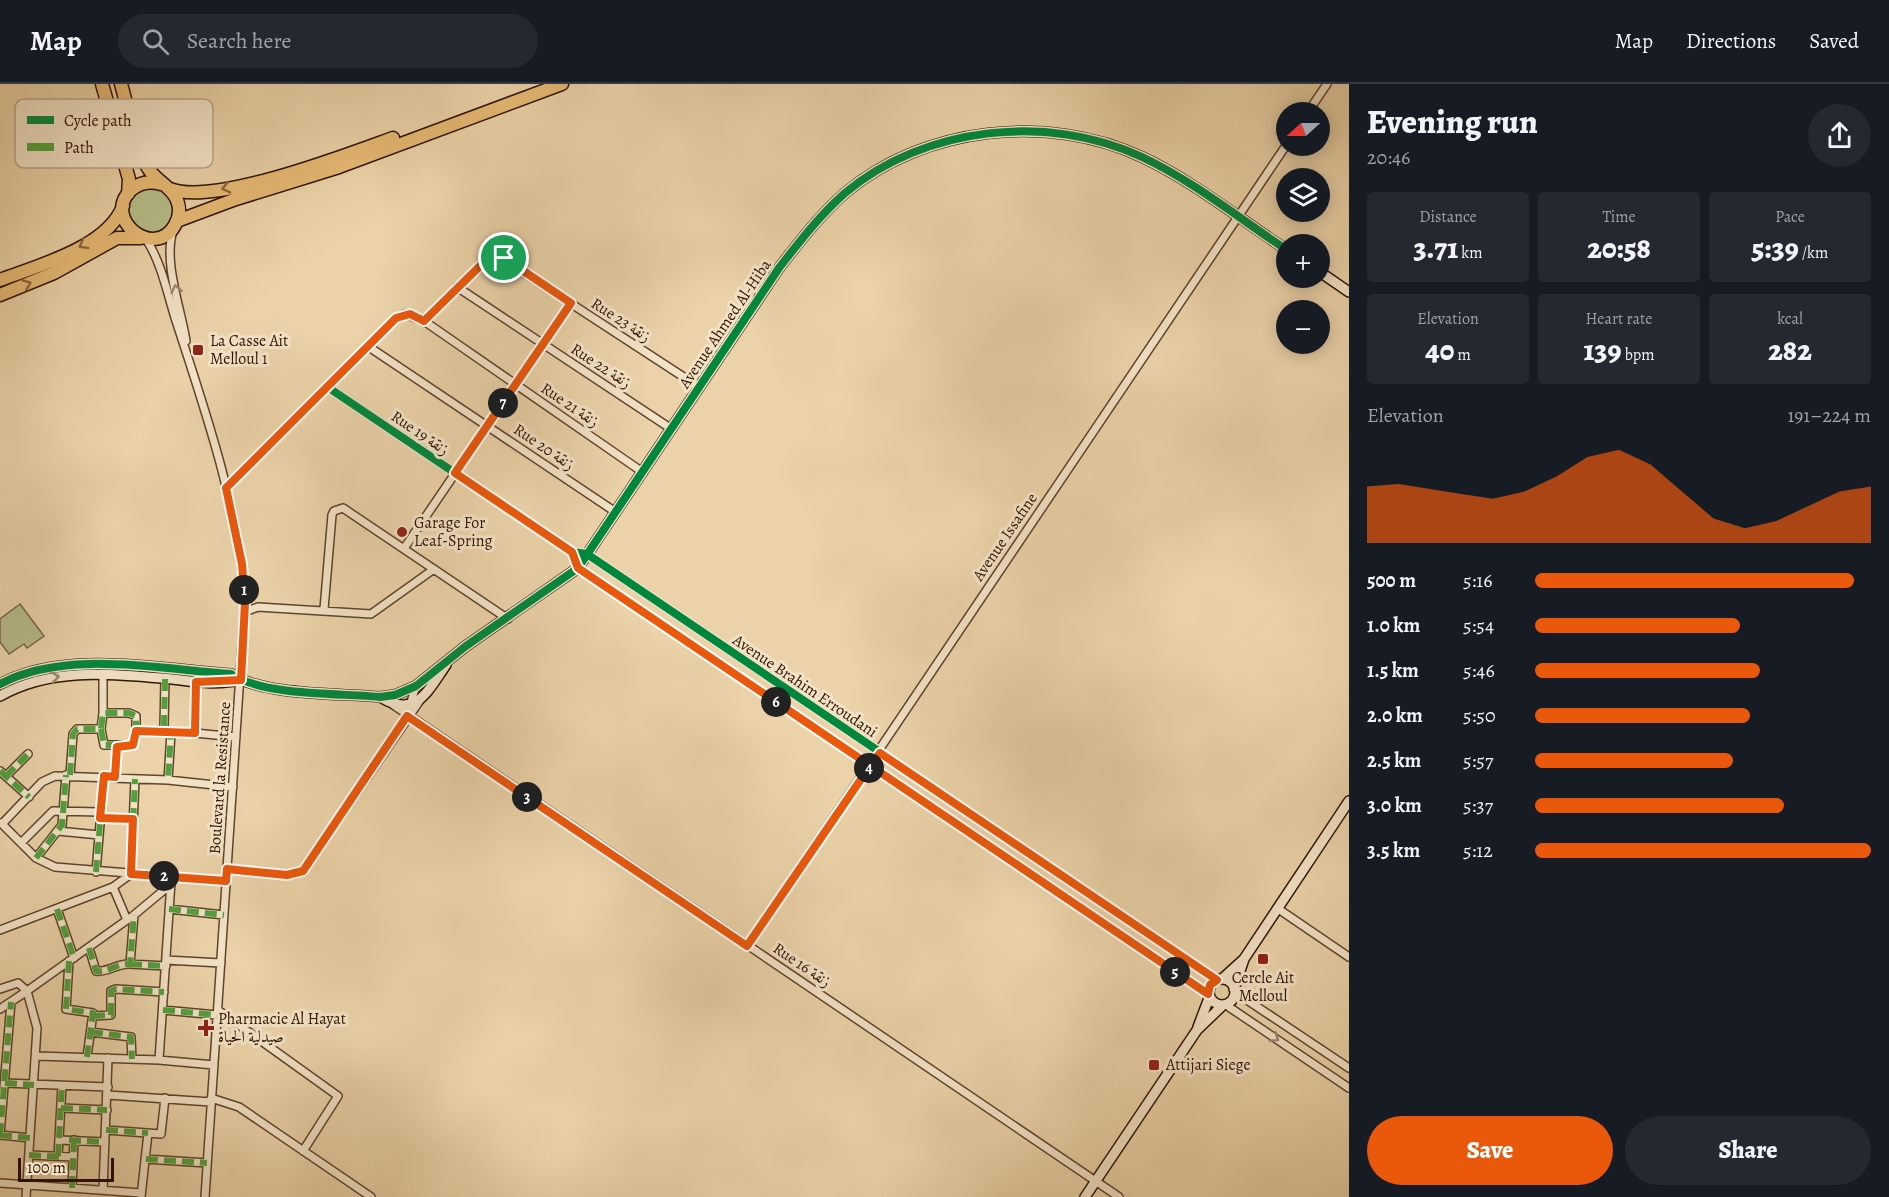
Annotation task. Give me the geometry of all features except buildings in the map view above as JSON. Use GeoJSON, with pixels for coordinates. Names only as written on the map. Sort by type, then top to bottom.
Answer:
{"type":"FeatureCollection","features":[{"type":"Feature","properties":{"kind":"highway"},"geometry":{"type":"LineString","coordinates":[[102,84],[106,99]]}},
{"type":"Feature","properties":{"kind":"highway"},"geometry":{"type":"LineString","coordinates":[[122,84],[126,99]]}},
{"type":"Feature","properties":{"kind":"highway"},"geometry":{"type":"LineString","coordinates":[[0,280],[87,243],[115,222],[126,199],[141,184],[166,187],[187,194],[208,192],[308,168],[541,84]]}},
{"type":"Feature","properties":{"kind":"highway"},"geometry":{"type":"LineString","coordinates":[[0,295],[54,273],[117,238],[164,236],[176,223],[216,205],[339,166],[562,84]]}},
{"type":"Feature","properties":{"kind":"highway"},"geometry":{"type":"LineString","coordinates":[[126,168],[129,179],[126,225],[144,238]]}},
{"type":"Feature","properties":{"kind":"highway"},"geometry":{"type":"LineString","coordinates":[[150,168],[179,206],[176,223]]}},
{"type":"Feature","properties":{"kind":"street"},"geometry":{"type":"LineString","coordinates":[[1315,102],[1327,84]]}},
{"type":"Feature","properties":{"kind":"street","name":"Avenue Ahmed Al-Hiba"},"geometry":{"type":"LineString","coordinates":[[0,684],[21,673],[83,663],[231,674],[267,689],[380,697],[395,695],[417,686],[578,568],[614,511],[779,268],[825,211],[846,192],[881,169],[930,147],[967,136],[1002,132],[1051,132],[1116,147],[1148,160],[1187,183],[1276,243]]}},
{"type":"Feature","properties":{"kind":"street","name":"Avenue Issafine"},"geometry":{"type":"LineString","coordinates":[[747,946],[880,753],[1115,397],[1279,156]]}},
{"type":"Feature","properties":{"kind":"street","name":"Boulevard la Resistance"},"geometry":{"type":"LineString","coordinates":[[176,223],[170,244],[171,264],[191,367]]}},
{"type":"Feature","properties":{"kind":"street","name":"Boulevard la Resistance"},"geometry":{"type":"LineString","coordinates":[[144,238],[157,263],[191,367],[226,488],[242,564],[245,600],[205,1197]]}},
{"type":"Feature","properties":{"kind":"street","name":"Rue 23 زنقة"},"geometry":{"type":"LineString","coordinates":[[457,287],[487,259],[498,256],[699,387]]}},
{"type":"Feature","properties":{"kind":"street"},"geometry":{"type":"LineString","coordinates":[[1330,279],[1349,292]]}},
{"type":"Feature","properties":{"kind":"street"},"geometry":{"type":"LineString","coordinates":[[226,488],[402,315],[410,314],[424,321],[457,287]]}},
{"type":"Feature","properties":{"kind":"street","name":"Rue 22 زنقة"},"geometry":{"type":"LineString","coordinates":[[457,287],[670,428]]}},
{"type":"Feature","properties":{"kind":"street"},"geometry":{"type":"LineString","coordinates":[[405,548],[571,303]]}},
{"type":"Feature","properties":{"kind":"street","name":"Rue 21 زنقة"},"geometry":{"type":"LineString","coordinates":[[424,321],[641,471]]}},
{"type":"Feature","properties":{"kind":"street","name":"Rue 20 زنقة"},"geometry":{"type":"LineString","coordinates":[[369,347],[614,511]]}},
{"type":"Feature","properties":{"kind":"street","name":"Rue 19 زنقة"},"geometry":{"type":"LineString","coordinates":[[329,388],[572,552],[587,554]]}},
{"type":"Feature","properties":{"kind":"street"},"geometry":{"type":"LineString","coordinates":[[324,609],[332,515],[339,508],[348,510],[508,619]]}},
{"type":"Feature","properties":{"kind":"street"},"geometry":{"type":"LineString","coordinates":[[572,552],[578,568]]}},
{"type":"Feature","properties":{"kind":"street","name":"Avenue Brahim Erroudani"},"geometry":{"type":"LineString","coordinates":[[587,554],[1219,979]]}},
{"type":"Feature","properties":{"kind":"street","name":"Avenue Brahim Erroudani"},"geometry":{"type":"LineString","coordinates":[[578,568],[1209,996]]}},
{"type":"Feature","properties":{"kind":"street"},"geometry":{"type":"LineString","coordinates":[[245,600],[258,606],[324,609],[364,614],[378,611],[434,569]]}},
{"type":"Feature","properties":{"kind":"street"},"geometry":{"type":"LineString","coordinates":[[244,612],[258,606]]}},
{"type":"Feature","properties":{"kind":"street"},"geometry":{"type":"LineString","coordinates":[[659,624],[668,610]]}},
{"type":"Feature","properties":{"kind":"street"},"geometry":{"type":"LineString","coordinates":[[227,869],[287,875],[303,871],[407,716],[449,661]]}},
{"type":"Feature","properties":{"kind":"street"},"geometry":{"type":"LineString","coordinates":[[0,696],[44,679],[103,674],[196,682],[241,680]]}},
{"type":"Feature","properties":{"kind":"street"},"geometry":{"type":"LineString","coordinates":[[103,674],[101,729],[104,745],[117,747],[133,745],[137,719],[134,715],[112,711],[103,712]]}},
{"type":"Feature","properties":{"kind":"street"},"geometry":{"type":"LineString","coordinates":[[165,679],[168,780]]}},
{"type":"Feature","properties":{"kind":"street"},"geometry":{"type":"LineString","coordinates":[[195,733],[196,682]]}},
{"type":"Feature","properties":{"kind":"street","name":"Avenue Ahmed Al-Hiba"},"geometry":{"type":"LineString","coordinates":[[407,716],[417,686]]}},
{"type":"Feature","properties":{"kind":"street"},"geometry":{"type":"LineString","coordinates":[[392,704],[409,705],[426,694]]}},
{"type":"Feature","properties":{"kind":"street","name":"Rue 16 زنقة"},"geometry":{"type":"LineString","coordinates":[[380,697],[1119,1197]]}},
{"type":"Feature","properties":{"kind":"street"},"geometry":{"type":"LineString","coordinates":[[36,858],[58,831],[64,810],[75,730],[83,727],[101,729]]}},
{"type":"Feature","properties":{"kind":"street"},"geometry":{"type":"LineString","coordinates":[[136,731],[236,737]]}},
{"type":"Feature","properties":{"kind":"street"},"geometry":{"type":"LineString","coordinates":[[115,777],[117,747]]}},
{"type":"Feature","properties":{"kind":"street"},"geometry":{"type":"LineString","coordinates":[[28,754],[3,773],[29,797]]}},
{"type":"Feature","properties":{"kind":"street"},"geometry":{"type":"LineString","coordinates":[[226,881],[171,881],[131,874],[55,867],[36,858],[1,823],[46,778],[68,775],[104,776],[233,787]]}},
{"type":"Feature","properties":{"kind":"street"},"geometry":{"type":"LineString","coordinates":[[96,872],[104,776]]}},
{"type":"Feature","properties":{"kind":"street"},"geometry":{"type":"LineString","coordinates":[[131,874],[135,779]]}},
{"type":"Feature","properties":{"kind":"street"},"geometry":{"type":"LineString","coordinates":[[1197,1030],[1233,1000],[1244,959],[1349,801]]}},
{"type":"Feature","properties":{"kind":"street"},"geometry":{"type":"LineString","coordinates":[[21,843],[48,814],[64,810],[133,819]]}},
{"type":"Feature","properties":{"kind":"street"},"geometry":{"type":"LineString","coordinates":[[58,831],[99,835]]}},
{"type":"Feature","properties":{"kind":"street"},"geometry":{"type":"LineString","coordinates":[[1001,854],[1010,840]]}},
{"type":"Feature","properties":{"kind":"street"},"geometry":{"type":"LineString","coordinates":[[0,930],[113,887],[131,874]]}},
{"type":"Feature","properties":{"kind":"street"},"geometry":{"type":"LineString","coordinates":[[1059,893],[1068,879]]}},
{"type":"Feature","properties":{"kind":"street"},"geometry":{"type":"LineString","coordinates":[[159,1060],[171,881]]}},
{"type":"Feature","properties":{"kind":"street"},"geometry":{"type":"LineString","coordinates":[[0,1009],[134,915],[171,881]]}},
{"type":"Feature","properties":{"kind":"street"},"geometry":{"type":"LineString","coordinates":[[113,887],[127,920]]}},
{"type":"Feature","properties":{"kind":"street"},"geometry":{"type":"LineString","coordinates":[[57,909],[72,960],[66,1009],[90,1011],[93,1016],[87,1057]]}},
{"type":"Feature","properties":{"kind":"street"},"geometry":{"type":"LineString","coordinates":[[169,909],[224,915]]}},
{"type":"Feature","properties":{"kind":"street"},"geometry":{"type":"LineString","coordinates":[[1277,909],[1349,957]]}},
{"type":"Feature","properties":{"kind":"street"},"geometry":{"type":"LineString","coordinates":[[130,964],[134,915]]}},
{"type":"Feature","properties":{"kind":"street"},"geometry":{"type":"LineString","coordinates":[[88,948],[92,964],[98,971],[118,964],[221,963]]}},
{"type":"Feature","properties":{"kind":"street"},"geometry":{"type":"LineString","coordinates":[[1085,1197],[1197,1030],[1209,996],[1210,985],[1244,959]]}},
{"type":"Feature","properties":{"kind":"street"},"geometry":{"type":"LineString","coordinates":[[1219,979],[1230,982],[1235,990],[1349,1068]]}},
{"type":"Feature","properties":{"kind":"street"},"geometry":{"type":"LineString","coordinates":[[0,989],[18,983],[27,991],[36,1023],[37,1056],[26,1197]]}},
{"type":"Feature","properties":{"kind":"street"},"geometry":{"type":"LineString","coordinates":[[93,1016],[111,1015],[111,991],[116,988],[164,992]]}},
{"type":"Feature","properties":{"kind":"street"},"geometry":{"type":"LineString","coordinates":[[1209,996],[1349,1088]]}},
{"type":"Feature","properties":{"kind":"street"},"geometry":{"type":"LineString","coordinates":[[11,1002],[3,1064],[0,1135],[30,1138]]}},
{"type":"Feature","properties":{"kind":"street"},"geometry":{"type":"LineString","coordinates":[[163,1010],[217,1013],[338,1096],[303,1151]]}},
{"type":"Feature","properties":{"kind":"street"},"geometry":{"type":"LineString","coordinates":[[91,1032],[131,1037],[132,1059]]}},
{"type":"Feature","properties":{"kind":"street"},"geometry":{"type":"LineString","coordinates":[[37,1056],[159,1060],[214,1065]]}},
{"type":"Feature","properties":{"kind":"street"},"geometry":{"type":"LineString","coordinates":[[103,1190],[108,1058]]}},
{"type":"Feature","properties":{"kind":"street"},"geometry":{"type":"LineString","coordinates":[[3,1087],[62,1086],[234,1104],[371,1197]]}},
{"type":"Feature","properties":{"kind":"street"},"geometry":{"type":"LineString","coordinates":[[58,1156],[62,1086]]}},
{"type":"Feature","properties":{"kind":"street"},"geometry":{"type":"LineString","coordinates":[[106,1130],[162,1133],[165,1098]]}},
{"type":"Feature","properties":{"kind":"street"},"geometry":{"type":"LineString","coordinates":[[61,1108],[107,1110]]}},
{"type":"Feature","properties":{"kind":"street"},"geometry":{"type":"LineString","coordinates":[[0,1183],[141,1195],[148,1133]]}},
{"type":"Feature","properties":{"kind":"street"},"geometry":{"type":"LineString","coordinates":[[60,1140],[105,1142]]}},
{"type":"Feature","properties":{"kind":"street"},"geometry":{"type":"LineString","coordinates":[[74,1140],[73,1157],[79,1197]]}},
{"type":"Feature","properties":{"kind":"street"},"geometry":{"type":"LineString","coordinates":[[29,1155],[73,1157]]}},
{"type":"Feature","properties":{"kind":"street"},"geometry":{"type":"LineString","coordinates":[[146,1159],[207,1163]]}},
{"type":"Feature","properties":{"kind":"green space"},"geometry":{"type":"Polygon","coordinates":[[[151,187],[160,188],[168,193],[173,201],[173,219],[168,227],[160,232],[151,233],[142,232],[134,227],[129,219],[128,210],[129,201],[134,193],[142,188],[151,187]]]}},
{"type":"Feature","properties":{"kind":"green space"},"geometry":{"type":"Polygon","coordinates":[[[20,604],[44,636],[27,648],[24,644],[9,654],[0,642],[0,619],[20,604]]]}},
{"type":"Feature","properties":{"kind":"marked path"},"geometry":{"type":"LineString","coordinates":[[165,679],[164,727],[166,733],[171,733],[168,780]]}},
{"type":"Feature","properties":{"kind":"marked path"},"geometry":{"type":"LineString","coordinates":[[171,733],[195,733],[196,682]]}},
{"type":"Feature","properties":{"kind":"marked path"},"geometry":{"type":"LineString","coordinates":[[70,775],[73,734],[77,729],[101,729],[103,713],[129,713],[136,716],[136,731]]}},
{"type":"Feature","properties":{"kind":"marked path"},"geometry":{"type":"LineString","coordinates":[[101,729],[104,745],[133,745],[136,731],[166,733]]}},
{"type":"Feature","properties":{"kind":"marked path"},"geometry":{"type":"LineString","coordinates":[[115,777],[117,747]]}},
{"type":"Feature","properties":{"kind":"marked path"},"geometry":{"type":"LineString","coordinates":[[6,776],[28,754]]}},
{"type":"Feature","properties":{"kind":"marked path"},"geometry":{"type":"LineString","coordinates":[[0,771],[29,797]]}},
{"type":"Feature","properties":{"kind":"marked path"},"geometry":{"type":"LineString","coordinates":[[36,858],[62,825],[66,775]]}},
{"type":"Feature","properties":{"kind":"marked path"},"geometry":{"type":"LineString","coordinates":[[96,872],[104,776]]}},
{"type":"Feature","properties":{"kind":"marked path"},"geometry":{"type":"LineString","coordinates":[[131,874],[135,779]]}},
{"type":"Feature","properties":{"kind":"marked path"},"geometry":{"type":"LineString","coordinates":[[57,909],[74,958]]}},
{"type":"Feature","properties":{"kind":"marked path"},"geometry":{"type":"LineString","coordinates":[[169,909],[224,915]]}},
{"type":"Feature","properties":{"kind":"marked path"},"geometry":{"type":"LineString","coordinates":[[89,948],[96,971],[105,971],[130,964],[134,915]]}},
{"type":"Feature","properties":{"kind":"marked path"},"geometry":{"type":"LineString","coordinates":[[69,961],[66,1009],[93,1013],[87,1057]]}},
{"type":"Feature","properties":{"kind":"marked path"},"geometry":{"type":"LineString","coordinates":[[130,964],[166,966]]}},
{"type":"Feature","properties":{"kind":"marked path"},"geometry":{"type":"LineString","coordinates":[[93,1016],[111,1015],[111,991],[116,989],[164,992]]}},
{"type":"Feature","properties":{"kind":"marked path"},"geometry":{"type":"LineString","coordinates":[[0,1135],[11,1002]]}},
{"type":"Feature","properties":{"kind":"marked path"},"geometry":{"type":"LineString","coordinates":[[163,1010],[217,1015]]}},
{"type":"Feature","properties":{"kind":"marked path"},"geometry":{"type":"LineString","coordinates":[[91,1032],[131,1037],[132,1059]]}},
{"type":"Feature","properties":{"kind":"marked path"},"geometry":{"type":"LineString","coordinates":[[5,1083],[34,1085]]}},
{"type":"Feature","properties":{"kind":"marked path"},"geometry":{"type":"LineString","coordinates":[[58,1156],[62,1086]]}},
{"type":"Feature","properties":{"kind":"marked path"},"geometry":{"type":"LineString","coordinates":[[61,1108],[107,1110]]}},
{"type":"Feature","properties":{"kind":"marked path"},"geometry":{"type":"LineString","coordinates":[[106,1130],[148,1133]]}},
{"type":"Feature","properties":{"kind":"marked path"},"geometry":{"type":"LineString","coordinates":[[0,1135],[30,1138]]}},
{"type":"Feature","properties":{"kind":"marked path"},"geometry":{"type":"LineString","coordinates":[[69,1140],[105,1142]]}},
{"type":"Feature","properties":{"kind":"marked path"},"geometry":{"type":"LineString","coordinates":[[72,1188],[74,1140]]}},
{"type":"Feature","properties":{"kind":"marked path"},"geometry":{"type":"LineString","coordinates":[[29,1155],[65,1157]]}},
{"type":"Feature","properties":{"kind":"marked path"},"geometry":{"type":"LineString","coordinates":[[146,1159],[207,1163]]}},
{"type":"Feature","properties":{"kind":"cycle path"},"geometry":{"type":"LineString","coordinates":[[0,684],[26,673],[54,667],[113,664],[231,674],[262,686],[302,692],[380,697],[395,695],[416,686],[466,646],[578,568],[779,268],[803,238],[845,193],[877,170],[912,153],[949,141],[988,133],[1028,131],[1067,135],[1106,143],[1142,157],[1180,177],[1276,242]]}},
{"type":"Feature","properties":{"kind":"cycle path"},"geometry":{"type":"LineString","coordinates":[[329,388],[572,552],[587,554],[1217,980]]}},
{"type":"Feature","properties":{"kind":"place","name":"La Casse Ait Melloul 1"},"geometry":{"type":"Point","coordinates":[198,350]}},
{"type":"Feature","properties":{"kind":"place","name":"Garage For Leaf-Spring"},"geometry":{"type":"Point","coordinates":[402,532]}},
{"type":"Feature","properties":{"kind":"place","name":"Cercle Ait Melloul"},"geometry":{"type":"Point","coordinates":[1263,959]}},
{"type":"Feature","properties":{"kind":"place","name":"Pharmacie Al Hayat صيدلية الحياة"},"geometry":{"type":"Point","coordinates":[206,1028]}},
{"type":"Feature","properties":{"kind":"place","name":"Attijari Siege"},"geometry":{"type":"Point","coordinates":[1154,1065]}},
{"type":"Feature","properties":{"kind":"route"},"geometry":{"type":"LineString","coordinates":[[504,258],[494,256],[487,259],[424,321],[410,314],[396,318],[329,388],[314,400],[226,488],[242,564],[245,603],[241,680],[196,682],[195,733],[136,731],[133,745],[117,747],[115,777],[104,776],[100,818],[133,819],[131,874],[226,881],[227,869],[287,875],[303,871],[407,716],[747,946],[870,766],[880,753],[1217,980],[1210,985],[1208,994],[870,766],[578,568],[572,552],[455,473],[571,303],[504,258]]}}]}
